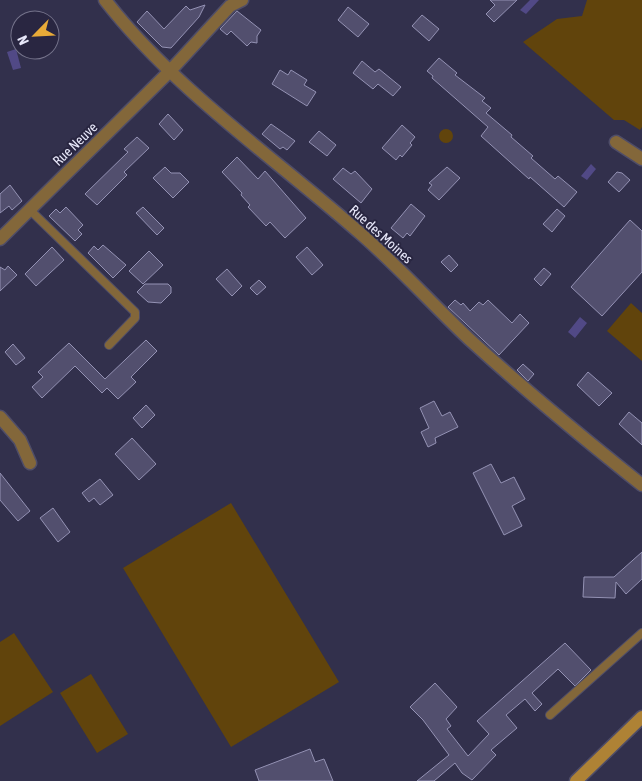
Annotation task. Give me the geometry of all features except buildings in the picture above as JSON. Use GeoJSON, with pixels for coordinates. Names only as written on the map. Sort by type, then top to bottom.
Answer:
{"type":"FeatureCollection","features":[{"type":"Feature","properties":{"kind":"main road"},"geometry":{"type":"LineString","coordinates":[[576,781],[642,717]]}},
{"type":"Feature","properties":{"kind":"street","name":"Rue des Moines"},"geometry":{"type":"LineString","coordinates":[[105,0],[121,21],[170,71],[381,252],[469,338],[563,422],[642,485]]}},
{"type":"Feature","properties":{"kind":"street","name":"Rue Neuve"},"geometry":{"type":"LineString","coordinates":[[0,239],[170,71],[230,6],[242,0]]}},
{"type":"Feature","properties":{"kind":"street"},"geometry":{"type":"LineString","coordinates":[[616,142],[642,159]]}},
{"type":"Feature","properties":{"kind":"street"},"geometry":{"type":"LineString","coordinates":[[0,417],[20,440],[30,462]]}},
{"type":"Feature","properties":{"kind":"lane"},"geometry":{"type":"LineString","coordinates":[[29,209],[134,312],[135,318],[109,345]]}},
{"type":"Feature","properties":{"kind":"lane"},"geometry":{"type":"LineString","coordinates":[[550,715],[642,633]]}},
{"type":"Feature","properties":{"kind":"shaded area"},"geometry":{"type":"Polygon","coordinates":[[[530,0],[539,0],[526,14],[520,10],[530,0]]]}},
{"type":"Feature","properties":{"kind":"shaded area"},"geometry":{"type":"Polygon","coordinates":[[[587,0],[642,0],[642,127],[640,130],[624,120],[614,120],[523,42],[557,19],[582,16],[587,0]]]}},
{"type":"Feature","properties":{"kind":"shaded area"},"geometry":{"type":"Polygon","coordinates":[[[10,51],[10,60],[19,60],[21,68],[13,70],[7,52],[10,51]]]}},
{"type":"Feature","properties":{"kind":"shaded area"},"geometry":{"type":"Polygon","coordinates":[[[443,129],[449,129],[453,136],[449,143],[443,143],[439,139],[439,133],[443,129]]]}},
{"type":"Feature","properties":{"kind":"shaded area"},"geometry":{"type":"Polygon","coordinates":[[[591,164],[596,169],[587,180],[581,176],[591,164]]]}},
{"type":"Feature","properties":{"kind":"shaded area"},"geometry":{"type":"Polygon","coordinates":[[[631,303],[642,313],[642,361],[607,331],[631,303]]]}},
{"type":"Feature","properties":{"kind":"shaded area"},"geometry":{"type":"Polygon","coordinates":[[[580,317],[587,323],[575,338],[568,332],[580,317]]]}},
{"type":"Feature","properties":{"kind":"shaded area"},"geometry":{"type":"Polygon","coordinates":[[[231,503],[339,682],[231,747],[123,568],[231,503]]]}},
{"type":"Feature","properties":{"kind":"shaded area"},"geometry":{"type":"Polygon","coordinates":[[[14,633],[53,692],[0,726],[0,642],[14,633]]]}},
{"type":"Feature","properties":{"kind":"shaded area"},"geometry":{"type":"Polygon","coordinates":[[[91,674],[128,734],[97,753],[60,693],[91,674]]]}}]}
